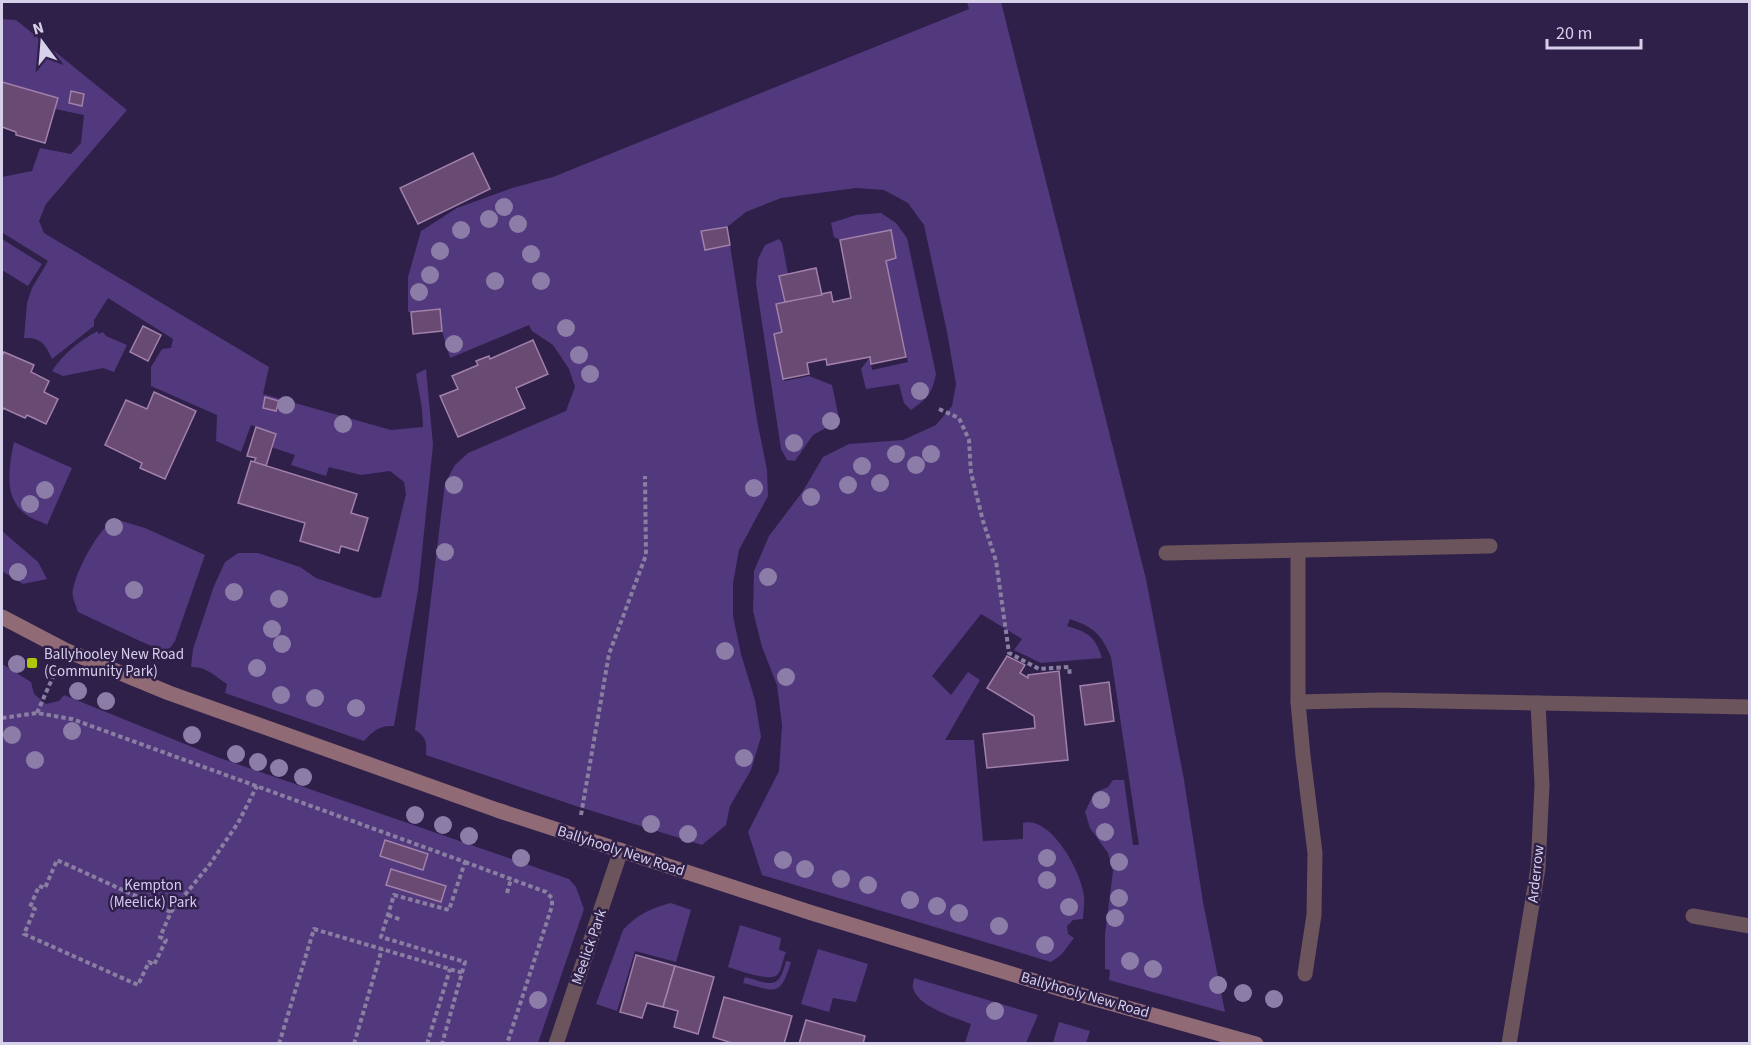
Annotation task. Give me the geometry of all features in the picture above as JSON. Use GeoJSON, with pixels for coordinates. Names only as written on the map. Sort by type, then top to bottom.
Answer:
{"type":"FeatureCollection","features":[{"type":"Feature","properties":{"kind":"main road","name":"Ballyhooly New Road"},"geometry":{"type":"LineString","coordinates":[[2,617],[65,650],[169,693],[496,810],[738,890],[1074,993],[1256,1044]]}},
{"type":"Feature","properties":{"kind":"street"},"geometry":{"type":"LineString","coordinates":[[1166,553],[1490,546]]}},
{"type":"Feature","properties":{"kind":"street"},"geometry":{"type":"LineString","coordinates":[[1298,550],[1298,702],[1315,853],[1314,915],[1305,974]]}},
{"type":"Feature","properties":{"kind":"street"},"geometry":{"type":"LineString","coordinates":[[1298,702],[1383,700],[1749,706]]}},
{"type":"Feature","properties":{"kind":"street","name":"Arderrow"},"geometry":{"type":"LineString","coordinates":[[1509,1044],[1538,868],[1542,785],[1538,703]]}},
{"type":"Feature","properties":{"kind":"street","name":"Meelick Park"},"geometry":{"type":"LineString","coordinates":[[556,1044],[621,850]]}},
{"type":"Feature","properties":{"kind":"street"},"geometry":{"type":"LineString","coordinates":[[1693,915],[1749,926]]}},
{"type":"Feature","properties":{"kind":"path"},"geometry":{"type":"LineString","coordinates":[[939,409],[959,418],[969,440],[971,473],[996,561],[1009,653],[1039,669],[1069,667],[1070,676]]}},
{"type":"Feature","properties":{"kind":"path"},"geometry":{"type":"LineString","coordinates":[[583,808],[609,654],[646,555],[645,476]]}},
{"type":"Feature","properties":{"kind":"path"},"geometry":{"type":"LineString","coordinates":[[37,712],[65,650]]}},
{"type":"Feature","properties":{"kind":"path"},"geometry":{"type":"LineString","coordinates":[[2,718],[37,712],[72,718],[546,892],[552,898],[552,906],[507,1044]]}},
{"type":"Feature","properties":{"kind":"path"},"geometry":{"type":"LineString","coordinates":[[171,912],[57,860],[45,888],[39,886],[30,907],[35,909],[24,934],[138,985],[149,962],[154,964],[165,940],[160,937],[171,912],[210,864],[238,823],[257,786]]}},
{"type":"Feature","properties":{"kind":"path"},"geometry":{"type":"LineString","coordinates":[[442,1044],[465,962],[381,938],[394,895],[449,910],[465,862]]}},
{"type":"Feature","properties":{"kind":"path"},"geometry":{"type":"LineString","coordinates":[[507,893],[511,879]]}},
{"type":"Feature","properties":{"kind":"path"},"geometry":{"type":"LineString","coordinates":[[388,915],[402,920]]}},
{"type":"Feature","properties":{"kind":"path"},"geometry":{"type":"LineString","coordinates":[[279,1044],[314,929],[463,973]]}},
{"type":"Feature","properties":{"kind":"path"},"geometry":{"type":"LineString","coordinates":[[354,1044],[382,949]]}},
{"type":"Feature","properties":{"kind":"path"},"geometry":{"type":"LineString","coordinates":[[427,1044],[450,969]]}},
{"type":"Feature","properties":{"kind":"green space"},"geometry":{"type":"Polygon","coordinates":[[[967,2],[1001,2],[1146,579],[1184,780],[1203,902],[1225,1012],[1109,980],[1110,970],[1105,969],[1105,934],[1113,871],[1108,853],[1090,828],[1085,812],[1094,793],[1108,787],[1113,780],[1124,780],[1133,845],[1139,845],[1111,657],[1096,632],[1070,619],[1067,626],[1090,636],[1097,645],[1102,658],[1041,663],[1014,650],[1022,639],[981,614],[932,676],[951,695],[968,672],[980,680],[945,740],[974,740],[983,841],[1023,839],[1023,823],[1034,823],[1054,837],[1078,874],[1084,896],[1083,919],[1073,920],[1067,926],[1068,934],[1074,938],[1061,955],[1051,962],[762,875],[748,832],[779,771],[782,725],[777,685],[762,647],[753,611],[754,571],[769,536],[803,491],[823,457],[849,444],[903,440],[936,425],[952,406],[956,384],[924,225],[908,203],[884,190],[856,188],[781,198],[746,212],[727,227],[701,231],[705,250],[730,245],[767,470],[768,496],[739,550],[733,583],[733,616],[741,654],[755,700],[761,737],[751,770],[730,806],[726,825],[702,845],[576,806],[426,755],[425,740],[415,730],[445,483],[455,465],[468,453],[566,411],[575,387],[569,369],[553,345],[532,331],[529,325],[450,358],[442,331],[440,309],[408,312],[408,277],[421,231],[457,208],[512,188],[553,177],[969,9],[967,2]]]}},
{"type":"Feature","properties":{"kind":"green space"},"geometry":{"type":"Polygon","coordinates":[[[2,19],[16,20],[127,110],[46,204],[39,221],[44,233],[269,367],[263,394],[391,430],[423,427],[416,374],[426,369],[433,445],[418,591],[394,726],[377,729],[364,741],[225,693],[227,684],[206,670],[191,667],[193,649],[214,586],[225,562],[238,553],[258,553],[300,567],[316,578],[375,598],[381,597],[406,494],[404,482],[390,471],[361,475],[329,467],[326,476],[291,465],[295,455],[271,447],[276,434],[251,425],[241,452],[216,441],[217,415],[151,386],[151,367],[162,349],[171,348],[173,339],[108,298],[94,320],[94,326],[52,359],[42,343],[35,339],[24,338],[27,303],[32,288],[48,261],[2,234],[2,177],[32,171],[40,148],[71,154],[81,143],[84,115],[55,109],[58,98],[2,82],[2,19]]]}},
{"type":"Feature","properties":{"kind":"green space"},"geometry":{"type":"Polygon","coordinates":[[[881,213],[896,223],[907,238],[936,374],[933,387],[928,395],[911,410],[904,403],[899,384],[866,389],[861,369],[870,357],[872,370],[908,362],[886,261],[896,258],[891,231],[840,240],[834,237],[831,223],[856,215],[881,213]]]}},
{"type":"Feature","properties":{"kind":"green space"},"geometry":{"type":"Polygon","coordinates":[[[2,239],[42,264],[28,286],[2,270],[2,239]]]}},
{"type":"Feature","properties":{"kind":"green space"},"geometry":{"type":"Polygon","coordinates":[[[779,239],[782,243],[788,274],[780,276],[785,302],[776,304],[782,332],[774,335],[784,381],[809,376],[832,385],[839,418],[813,435],[795,461],[787,460],[781,449],[756,283],[758,259],[765,245],[779,239]]]}},
{"type":"Feature","properties":{"kind":"green space"},"geometry":{"type":"Polygon","coordinates":[[[98,331],[98,334],[103,332],[106,336],[127,345],[114,372],[103,368],[63,376],[52,371],[72,348],[98,331]]]}},
{"type":"Feature","properties":{"kind":"green space"},"geometry":{"type":"Polygon","coordinates":[[[14,442],[72,468],[47,525],[25,514],[13,499],[9,471],[14,442]]]}},
{"type":"Feature","properties":{"kind":"green space"},"geometry":{"type":"Polygon","coordinates":[[[115,519],[145,528],[205,555],[175,641],[170,648],[161,650],[78,612],[73,598],[75,581],[95,540],[115,519]]]}},
{"type":"Feature","properties":{"kind":"green space"},"geometry":{"type":"Polygon","coordinates":[[[2,531],[38,562],[47,579],[23,584],[2,571],[2,531]]]}},
{"type":"Feature","properties":{"kind":"green space","name":"Kempton (Meelick) Park"},"geometry":{"type":"Polygon","coordinates":[[[2,664],[31,682],[34,694],[46,704],[59,701],[64,695],[217,757],[569,879],[576,887],[584,909],[538,1043],[2,1043],[2,664]]]}},
{"type":"Feature","properties":{"kind":"green space"},"geometry":{"type":"Polygon","coordinates":[[[671,903],[691,910],[676,962],[635,951],[617,1011],[596,1004],[623,930],[645,913],[671,903]]]}},
{"type":"Feature","properties":{"kind":"green space"},"geometry":{"type":"Polygon","coordinates":[[[740,925],[781,938],[779,950],[786,952],[777,975],[767,977],[728,967],[740,925]]]}},
{"type":"Feature","properties":{"kind":"green space"},"geometry":{"type":"Polygon","coordinates":[[[818,949],[868,964],[856,1002],[833,998],[829,1012],[801,1004],[818,949]]]}},
{"type":"Feature","properties":{"kind":"green space"},"geometry":{"type":"Polygon","coordinates":[[[786,961],[791,962],[780,987],[770,989],[743,983],[745,977],[767,983],[777,981],[786,961]]]}},
{"type":"Feature","properties":{"kind":"green space"},"geometry":{"type":"Polygon","coordinates":[[[914,978],[1038,1015],[1026,1043],[965,1043],[971,1024],[922,1001],[913,988],[914,978]]]}},
{"type":"Feature","properties":{"kind":"green space"},"geometry":{"type":"Polygon","coordinates":[[[1059,1022],[1090,1031],[1086,1043],[1053,1043],[1059,1022]]]}},
{"type":"Feature","properties":{"kind":"building"},"geometry":{"type":"Polygon","coordinates":[[[2,82],[58,98],[45,143],[16,135],[16,132],[2,127],[2,82]]]}},
{"type":"Feature","properties":{"kind":"building"},"geometry":{"type":"Polygon","coordinates":[[[71,91],[84,94],[82,106],[69,103],[71,91]]]}},
{"type":"Feature","properties":{"kind":"building"},"geometry":{"type":"Polygon","coordinates":[[[473,153],[490,189],[418,224],[400,188],[473,153]]]}},
{"type":"Feature","properties":{"kind":"building"},"geometry":{"type":"Polygon","coordinates":[[[727,227],[730,245],[705,250],[701,231],[727,227]]]}},
{"type":"Feature","properties":{"kind":"building"},"geometry":{"type":"Polygon","coordinates":[[[891,230],[896,258],[886,261],[906,357],[871,364],[870,357],[827,365],[826,359],[807,363],[809,374],[783,379],[774,334],[782,332],[776,304],[831,292],[833,302],[851,298],[840,240],[891,230]]]}},
{"type":"Feature","properties":{"kind":"building"},"geometry":{"type":"Polygon","coordinates":[[[816,268],[822,295],[785,302],[779,276],[816,268]]]}},
{"type":"Feature","properties":{"kind":"building"},"geometry":{"type":"Polygon","coordinates":[[[440,309],[442,331],[413,334],[411,312],[440,309]]]}},
{"type":"Feature","properties":{"kind":"building"},"geometry":{"type":"Polygon","coordinates":[[[143,326],[161,335],[148,361],[130,352],[143,326]]]}},
{"type":"Feature","properties":{"kind":"building"},"geometry":{"type":"Polygon","coordinates":[[[533,340],[548,374],[516,388],[525,408],[458,437],[440,396],[458,389],[452,376],[478,365],[476,361],[489,356],[490,359],[533,340]]]}},
{"type":"Feature","properties":{"kind":"building"},"geometry":{"type":"Polygon","coordinates":[[[4,352],[34,365],[31,372],[49,381],[44,392],[58,399],[46,424],[27,415],[25,418],[3,408],[2,412],[2,356],[4,352]]]}},
{"type":"Feature","properties":{"kind":"building"},"geometry":{"type":"Polygon","coordinates":[[[154,392],[196,411],[165,479],[140,468],[142,463],[105,445],[126,400],[147,409],[154,392]]]}},
{"type":"Feature","properties":{"kind":"building"},"geometry":{"type":"Polygon","coordinates":[[[265,397],[279,401],[276,411],[263,408],[265,397]]]}},
{"type":"Feature","properties":{"kind":"building"},"geometry":{"type":"Polygon","coordinates":[[[256,427],[276,434],[266,466],[254,462],[256,458],[247,456],[256,427]]]}},
{"type":"Feature","properties":{"kind":"building"},"geometry":{"type":"Polygon","coordinates":[[[251,461],[357,494],[351,513],[368,518],[358,551],[341,546],[339,553],[300,541],[305,523],[238,503],[251,461]]]}},
{"type":"Feature","properties":{"kind":"building"},"geometry":{"type":"Polygon","coordinates":[[[1007,656],[1025,665],[1020,673],[1028,678],[1028,675],[1059,671],[1068,760],[987,768],[983,734],[1035,728],[1034,716],[987,688],[1007,656]]]}},
{"type":"Feature","properties":{"kind":"building"},"geometry":{"type":"Polygon","coordinates":[[[1109,682],[1114,721],[1085,725],[1080,686],[1109,682]]]}},
{"type":"Feature","properties":{"kind":"building"},"geometry":{"type":"Polygon","coordinates":[[[385,840],[428,854],[423,870],[380,856],[385,840]]]}},
{"type":"Feature","properties":{"kind":"building"},"geometry":{"type":"Polygon","coordinates":[[[391,869],[446,886],[441,902],[386,885],[391,869]]]}},
{"type":"Feature","properties":{"kind":"building"},"geometry":{"type":"Polygon","coordinates":[[[636,955],[675,966],[663,1007],[647,1003],[642,1018],[620,1012],[636,955]]]}},
{"type":"Feature","properties":{"kind":"building"},"geometry":{"type":"Polygon","coordinates":[[[675,966],[714,977],[698,1034],[674,1027],[678,1011],[663,1007],[675,966]]]}},
{"type":"Feature","properties":{"kind":"building"},"geometry":{"type":"Polygon","coordinates":[[[724,997],[792,1016],[784,1044],[735,1044],[713,1037],[724,997]]]}},
{"type":"Feature","properties":{"kind":"building"},"geometry":{"type":"Polygon","coordinates":[[[806,1020],[865,1036],[863,1044],[799,1044],[806,1020]]]}},
{"type":"Feature","properties":{"kind":"place","name":"Ballyhooley New Road (Community Park)"},"geometry":{"type":"Point","coordinates":[32,663]}}]}
